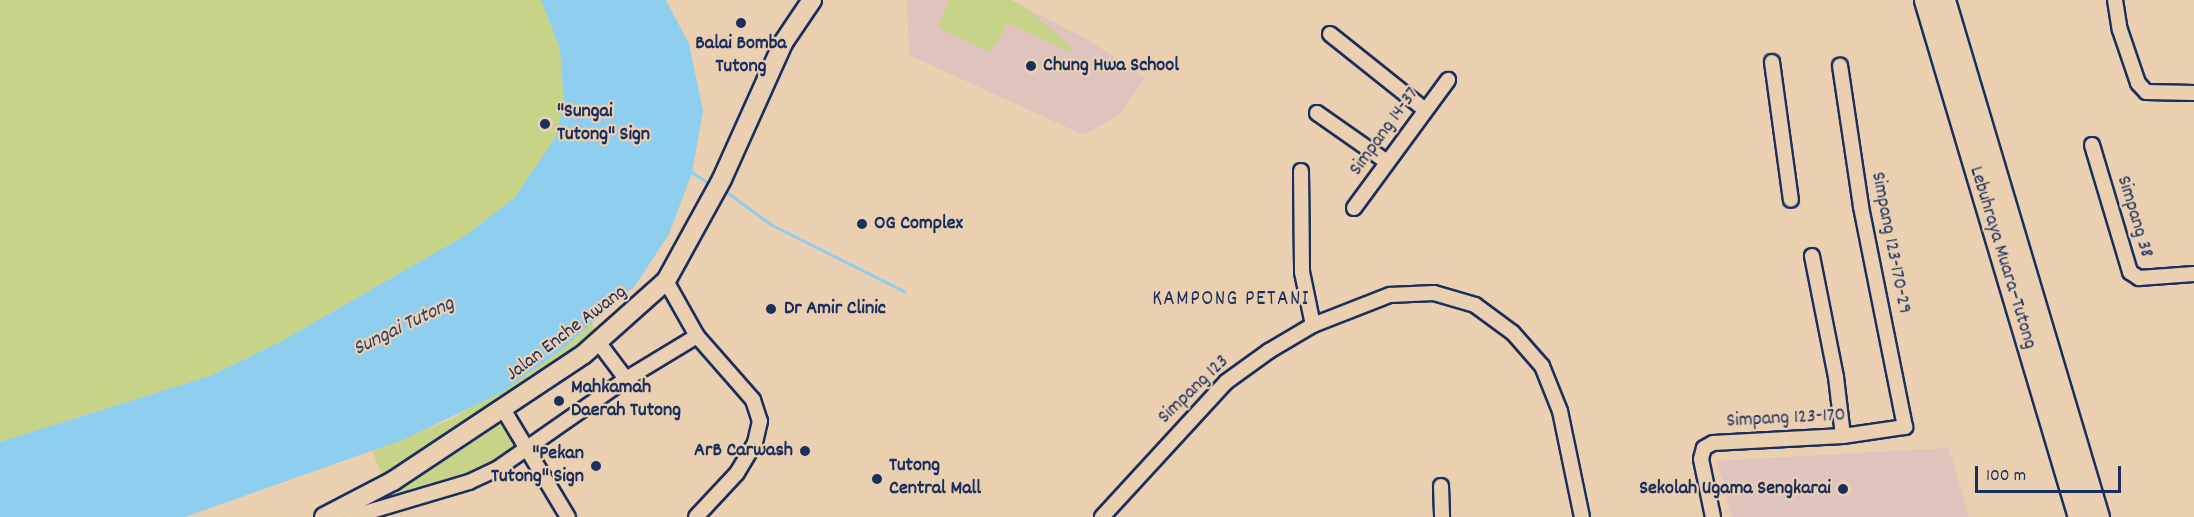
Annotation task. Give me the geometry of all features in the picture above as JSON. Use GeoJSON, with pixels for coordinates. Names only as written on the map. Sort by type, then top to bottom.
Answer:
{"type":"FeatureCollection","features":[{"type":"Feature","properties":{"kind":"highway","name":"Lebuhraya Muara–Tutong"},"geometry":{"type":"LineString","coordinates":[[1924,0],[2079,517]]}},
{"type":"Feature","properties":{"kind":"highway","name":"Lebuhraya Muara–Tutong"},"geometry":{"type":"LineString","coordinates":[[1944,0],[2098,517]]}},
{"type":"Feature","properties":{"kind":"main road","name":"Jalan Enche Awang"},"geometry":{"type":"LineString","coordinates":[[324,517],[393,481],[599,343],[666,281],[720,184],[783,43],[812,0]]}},
{"type":"Feature","properties":{"kind":"street"},"geometry":{"type":"LineString","coordinates":[[2115,0],[2120,30],[2138,83],[2146,92],[2194,93]]}},
{"type":"Feature","properties":{"kind":"street"},"geometry":{"type":"LineString","coordinates":[[1329,34],[1425,109]]}},
{"type":"Feature","properties":{"kind":"street"},"geometry":{"type":"LineString","coordinates":[[1772,62],[1791,200]]}},
{"type":"Feature","properties":{"kind":"street","name":"Simpang 123-170-29"},"geometry":{"type":"LineString","coordinates":[[1840,66],[1861,206],[1905,427]]}},
{"type":"Feature","properties":{"kind":"street","name":"Simpang 14-37"},"geometry":{"type":"LineString","coordinates":[[1354,208],[1448,80]]}},
{"type":"Feature","properties":{"kind":"street"},"geometry":{"type":"LineString","coordinates":[[1317,113],[1387,162]]}},
{"type":"Feature","properties":{"kind":"street","name":"Simpang 38"},"geometry":{"type":"LineString","coordinates":[[2092,145],[2130,272],[2139,278],[2194,274]]}},
{"type":"Feature","properties":{"kind":"street"},"geometry":{"type":"LineString","coordinates":[[1300,171],[1302,273],[1314,324]]}},
{"type":"Feature","properties":{"kind":"street"},"geometry":{"type":"LineString","coordinates":[[1812,256],[1836,377],[1843,436]]}},
{"type":"Feature","properties":{"kind":"street"},"geometry":{"type":"LineString","coordinates":[[666,281],[697,336],[748,393],[760,421],[755,443],[737,473],[696,517]]}},
{"type":"Feature","properties":{"kind":"street","name":"Simpang 123"},"geometry":{"type":"LineString","coordinates":[[1102,517],[1226,382],[1314,324],[1390,295],[1434,293],[1475,305],[1513,333],[1542,366],[1560,411],[1582,517]]}},
{"type":"Feature","properties":{"kind":"street"},"geometry":{"type":"LineString","coordinates":[[351,517],[469,482],[518,457],[527,446],[626,379],[697,336]]}},
{"type":"Feature","properties":{"kind":"street"},"geometry":{"type":"LineString","coordinates":[[599,343],[626,379]]}},
{"type":"Feature","properties":{"kind":"street"},"geometry":{"type":"LineString","coordinates":[[503,409],[568,517]]}},
{"type":"Feature","properties":{"kind":"street","name":"Simpang 123-170"},"geometry":{"type":"LineString","coordinates":[[1713,517],[1701,459],[1704,448],[1713,442],[1843,436],[1905,427]]}},
{"type":"Feature","properties":{"kind":"street"},"geometry":{"type":"LineString","coordinates":[[1441,486],[1442,517]]}},
{"type":"Feature","properties":{"kind":"shaded area","name":"Chung Hwa School"},"geometry":{"type":"Polygon","coordinates":[[[907,0],[1011,0],[1090,41],[1145,78],[1120,114],[1084,135],[909,55],[907,0]]]}},
{"type":"Feature","properties":{"kind":"shaded area","name":"Sekolah Ugama Sengkarai"},"geometry":{"type":"Polygon","coordinates":[[[1949,448],[1969,517],[1732,517],[1717,461],[1949,448]]]}},
{"type":"Feature","properties":{"kind":"green space"},"geometry":{"type":"Polygon","coordinates":[[[0,0],[541,0],[560,49],[564,105],[555,138],[539,165],[515,197],[466,235],[282,341],[210,376],[0,442],[0,0]]]}},
{"type":"Feature","properties":{"kind":"green space"},"geometry":{"type":"Polygon","coordinates":[[[949,0],[1011,0],[1026,8],[1072,48],[1070,52],[1007,23],[996,47],[993,45],[990,52],[938,28],[949,0]]]}},
{"type":"Feature","properties":{"kind":"green space"},"geometry":{"type":"Polygon","coordinates":[[[591,323],[601,337],[384,481],[372,450],[453,419],[559,351],[591,323]]]}},
{"type":"Feature","properties":{"kind":"green space"},"geometry":{"type":"Polygon","coordinates":[[[509,419],[526,449],[486,472],[379,504],[509,419]]]}},
{"type":"Feature","properties":{"kind":"water","name":"Sungai Tutong"},"geometry":{"type":"Polygon","coordinates":[[[541,0],[666,0],[689,44],[703,111],[692,173],[669,234],[635,286],[560,351],[501,393],[405,439],[185,517],[0,517],[0,442],[210,376],[282,341],[466,235],[515,197],[555,138],[564,105],[560,49],[541,0]]]}},
{"type":"Feature","properties":{"kind":"waterway"},"geometry":{"type":"LineString","coordinates":[[691,172],[707,182]]}},
{"type":"Feature","properties":{"kind":"waterway"},"geometry":{"type":"LineString","coordinates":[[728,193],[770,224],[904,291]]}},
{"type":"Feature","properties":{"kind":"place","name":"Balai Bomba Tutong"},"geometry":{"type":"Point","coordinates":[741,23]}},
{"type":"Feature","properties":{"kind":"place","name":"Chung Hwa School"},"geometry":{"type":"Point","coordinates":[1031,66]}},
{"type":"Feature","properties":{"kind":"place","name":"\"Sungai Tutong\" Sign"},"geometry":{"type":"Point","coordinates":[545,124]}},
{"type":"Feature","properties":{"kind":"place","name":"OG Complex"},"geometry":{"type":"Point","coordinates":[862,224]}},
{"type":"Feature","properties":{"kind":"place","name":"Dr Amir Clinic"},"geometry":{"type":"Point","coordinates":[771,309]}},
{"type":"Feature","properties":{"kind":"place","name":"Mahkamah Daerah Tutong"},"geometry":{"type":"Point","coordinates":[559,401]}},
{"type":"Feature","properties":{"kind":"place","name":"ArB Carwash"},"geometry":{"type":"Point","coordinates":[805,451]}},
{"type":"Feature","properties":{"kind":"place","name":"\"Pekan Tutong\" Sign"},"geometry":{"type":"Point","coordinates":[596,466]}},
{"type":"Feature","properties":{"kind":"place","name":"Tutong Central Mall"},"geometry":{"type":"Point","coordinates":[877,479]}},
{"type":"Feature","properties":{"kind":"place","name":"Sekolah Ugama Sengkarai"},"geometry":{"type":"Point","coordinates":[1843,489]}},
{"type":"Feature","properties":{"kind":"district","name":"KAMPONG PETANI"},"geometry":{"type":"Point","coordinates":[1231,300]}}]}
